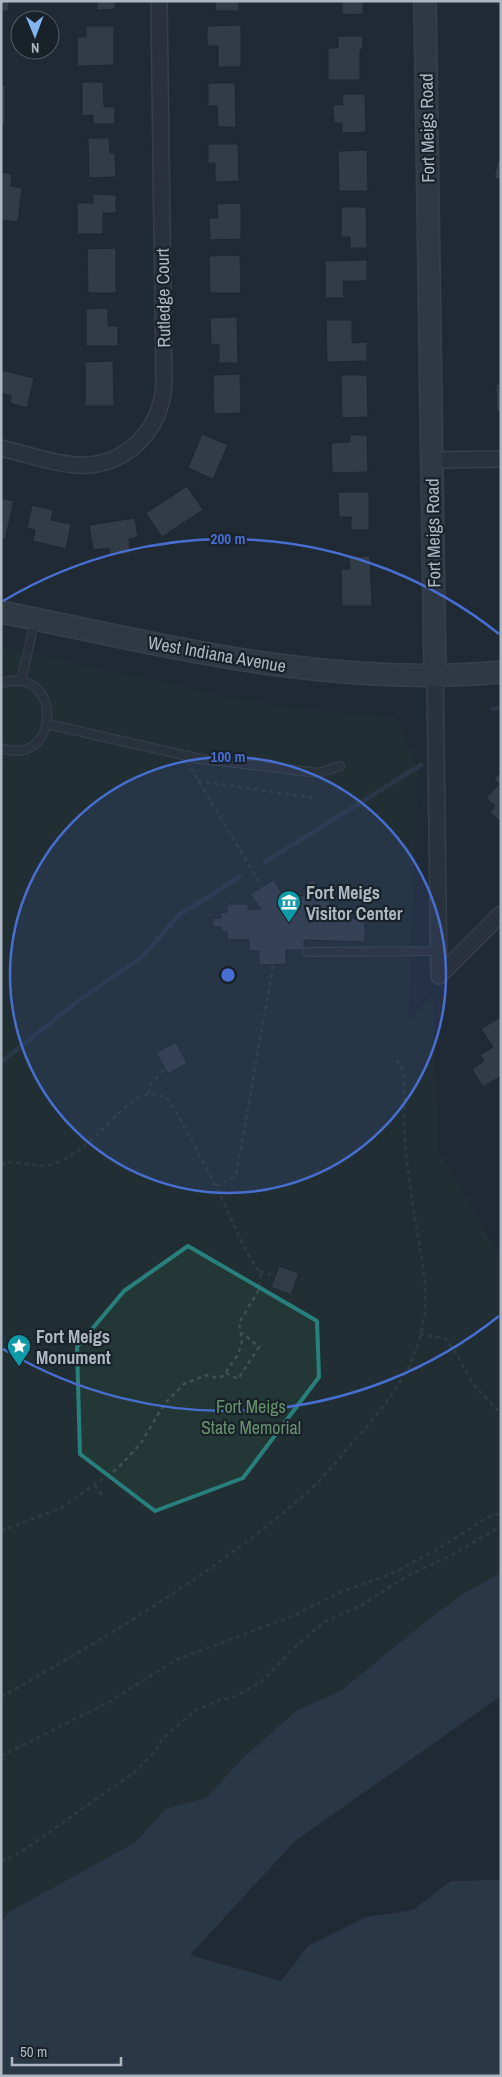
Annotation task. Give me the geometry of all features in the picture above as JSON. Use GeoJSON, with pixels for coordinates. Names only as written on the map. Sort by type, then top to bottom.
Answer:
{"type":"FeatureCollection","features":[{"type":"Feature","properties":{"kind":"street","name":"Rutledge Court"},"geometry":{"type":"LineString","coordinates":[[1,448],[65,463],[88,465],[104,462],[120,456],[138,444],[152,426],[161,406],[164,384],[159,1]]}},
{"type":"Feature","properties":{"kind":"street","name":"Fort Meigs Road"},"geometry":{"type":"LineString","coordinates":[[425,1],[439,976],[501,914]]}},
{"type":"Feature","properties":{"kind":"street"},"geometry":{"type":"LineString","coordinates":[[431,460],[501,459]]}},
{"type":"Feature","properties":{"kind":"street","name":"West Indiana Avenue"},"geometry":{"type":"LineString","coordinates":[[1,612],[227,658],[302,669],[366,674],[435,676],[501,672]]}},
{"type":"Feature","properties":{"kind":"lane"},"geometry":{"type":"LineString","coordinates":[[21,681],[36,619]]}},
{"type":"Feature","properties":{"kind":"lane"},"geometry":{"type":"LineString","coordinates":[[1,683],[8,680],[21,681],[30,685],[39,692],[48,712],[47,724],[43,734],[36,742],[27,748],[17,751],[1,748]]}},
{"type":"Feature","properties":{"kind":"lane"},"geometry":{"type":"LineString","coordinates":[[47,724],[201,758],[319,773],[340,766]]}},
{"type":"Feature","properties":{"kind":"lane"},"geometry":{"type":"LineString","coordinates":[[344,942],[345,952]]}},
{"type":"Feature","properties":{"kind":"lane"},"geometry":{"type":"LineString","coordinates":[[307,952],[438,951]]}},
{"type":"Feature","properties":{"kind":"path"},"geometry":{"type":"LineString","coordinates":[[182,754],[262,887]]}},
{"type":"Feature","properties":{"kind":"path"},"geometry":{"type":"LineString","coordinates":[[198,781],[314,798]]}},
{"type":"Feature","properties":{"kind":"path"},"geometry":{"type":"LineString","coordinates":[[216,1186],[236,1176],[273,966]]}},
{"type":"Feature","properties":{"kind":"path"},"geometry":{"type":"LineString","coordinates":[[1,1697],[106,1636],[185,1587],[303,1496],[327,1473],[378,1414],[408,1368],[420,1334],[424,1315],[424,1283],[407,1158],[404,1074],[396,1059]]}},
{"type":"Feature","properties":{"kind":"path"},"geometry":{"type":"LineString","coordinates":[[149,1093],[151,1084],[164,1068]]}},
{"type":"Feature","properties":{"kind":"path"},"geometry":{"type":"LineString","coordinates":[[1,1165],[7,1162],[45,1165],[64,1159],[88,1143],[132,1101],[149,1093],[166,1097],[216,1186],[239,1237],[260,1272],[260,1285],[239,1323],[241,1346],[226,1373],[217,1378],[206,1375],[184,1384],[166,1404],[141,1443],[118,1468],[94,1485],[61,1508],[1,1531]]}},
{"type":"Feature","properties":{"kind":"path"},"geometry":{"type":"LineString","coordinates":[[260,1272],[275,1276]]}},
{"type":"Feature","properties":{"kind":"path"},"geometry":{"type":"LineString","coordinates":[[226,1373],[238,1379],[259,1347],[240,1332]]}},
{"type":"Feature","properties":{"kind":"path"},"geometry":{"type":"LineString","coordinates":[[420,1334],[446,1339],[457,1354],[472,1383],[501,1414]]}},
{"type":"Feature","properties":{"kind":"path"},"geometry":{"type":"LineString","coordinates":[[94,1485],[104,1498]]}},
{"type":"Feature","properties":{"kind":"path"},"geometry":{"type":"LineString","coordinates":[[1,1756],[109,1702],[176,1660],[295,1614],[338,1593],[377,1580],[438,1549],[488,1518],[501,1513]]}},
{"type":"Feature","properties":{"kind":"path"},"geometry":{"type":"LineString","coordinates":[[1,1862],[43,1836],[136,1771],[155,1752],[162,1739],[196,1710],[220,1700],[234,1697],[261,1682],[296,1646],[324,1622],[362,1605],[407,1576],[454,1554],[501,1526]]}},
{"type":"Feature","properties":{"kind":"highlighted area"},"geometry":{"type":"Polygon","coordinates":[[[188,1246],[317,1321],[319,1377],[243,1478],[155,1511],[80,1454],[77,1347],[124,1291],[188,1246]]]}},
{"type":"Feature","properties":{"kind":"green space","name":"Fort Meigs State Memorial"},"geometry":{"type":"Polygon","coordinates":[[[1,647],[230,698],[303,710],[396,718],[418,769],[408,1020],[433,996],[438,1150],[501,1259],[501,1573],[466,1592],[430,1618],[342,1690],[296,1711],[244,1757],[206,1798],[165,1809],[136,1842],[9,1912],[1,1922],[1,647]]]}},
{"type":"Feature","properties":{"kind":"water"},"geometry":{"type":"Polygon","coordinates":[[[501,1573],[501,1696],[295,1841],[190,1955],[281,1981],[308,1946],[366,1917],[413,1910],[451,1881],[501,1880],[501,2076],[1,2076],[1,1922],[9,1912],[136,1842],[165,1809],[206,1798],[244,1757],[296,1711],[342,1690],[430,1618],[466,1592],[501,1573]]]}},
{"type":"Feature","properties":{"kind":"building"},"geometry":{"type":"Polygon","coordinates":[[[1,1],[9,1],[9,11],[1,11],[1,1]]]}},
{"type":"Feature","properties":{"kind":"building"},"geometry":{"type":"Polygon","coordinates":[[[97,1],[115,1],[115,9],[97,10],[97,1]]]}},
{"type":"Feature","properties":{"kind":"building"},"geometry":{"type":"Polygon","coordinates":[[[215,1],[239,1],[239,11],[215,11],[215,1]]]}},
{"type":"Feature","properties":{"kind":"building"},"geometry":{"type":"Polygon","coordinates":[[[342,1],[363,1],[363,14],[342,15],[342,1]]]}},
{"type":"Feature","properties":{"kind":"building"},"geometry":{"type":"Polygon","coordinates":[[[241,25],[241,67],[218,67],[218,46],[207,46],[207,26],[241,25]]]}},
{"type":"Feature","properties":{"kind":"building"},"geometry":{"type":"Polygon","coordinates":[[[86,26],[114,26],[114,65],[77,66],[77,37],[86,37],[86,26]]]}},
{"type":"Feature","properties":{"kind":"building"},"geometry":{"type":"Polygon","coordinates":[[[338,36],[363,36],[363,49],[360,49],[360,80],[328,80],[328,48],[338,48],[338,36]]]}},
{"type":"Feature","properties":{"kind":"building"},"geometry":{"type":"Polygon","coordinates":[[[82,82],[103,82],[104,107],[115,107],[115,124],[93,124],[93,115],[82,116],[82,82]]]}},
{"type":"Feature","properties":{"kind":"building"},"geometry":{"type":"Polygon","coordinates":[[[208,83],[235,83],[236,127],[218,127],[217,106],[208,106],[208,83]]]}},
{"type":"Feature","properties":{"kind":"building"},"geometry":{"type":"Polygon","coordinates":[[[1,85],[5,85],[5,124],[1,124],[1,85]]]}},
{"type":"Feature","properties":{"kind":"building"},"geometry":{"type":"Polygon","coordinates":[[[342,94],[365,94],[366,132],[342,133],[342,123],[334,123],[333,105],[343,105],[342,94]]]}},
{"type":"Feature","properties":{"kind":"building"},"geometry":{"type":"Polygon","coordinates":[[[88,138],[109,138],[110,153],[115,153],[116,177],[89,178],[88,138]]]}},
{"type":"Feature","properties":{"kind":"building"},"geometry":{"type":"Polygon","coordinates":[[[208,144],[238,144],[239,181],[215,182],[215,163],[208,163],[208,144]]]}},
{"type":"Feature","properties":{"kind":"building"},"geometry":{"type":"Polygon","coordinates":[[[367,150],[368,191],[339,191],[338,151],[367,150]]]}},
{"type":"Feature","properties":{"kind":"building"},"geometry":{"type":"Polygon","coordinates":[[[498,161],[501,161],[501,179],[494,178],[498,161]]]}},
{"type":"Feature","properties":{"kind":"building"},"geometry":{"type":"Polygon","coordinates":[[[1,172],[12,174],[11,186],[22,188],[18,222],[1,220],[1,172]]]}},
{"type":"Feature","properties":{"kind":"building"},"geometry":{"type":"Polygon","coordinates":[[[93,194],[116,195],[116,213],[103,213],[103,234],[77,234],[77,203],[93,203],[93,194]]]}},
{"type":"Feature","properties":{"kind":"building"},"geometry":{"type":"Polygon","coordinates":[[[241,203],[241,239],[210,240],[209,218],[218,218],[217,204],[241,203]]]}},
{"type":"Feature","properties":{"kind":"building"},"geometry":{"type":"Polygon","coordinates":[[[341,207],[366,207],[367,248],[350,248],[350,237],[341,237],[341,207]]]}},
{"type":"Feature","properties":{"kind":"building"},"geometry":{"type":"Polygon","coordinates":[[[116,248],[116,293],[88,293],[87,249],[116,248]]]}},
{"type":"Feature","properties":{"kind":"building"},"geometry":{"type":"Polygon","coordinates":[[[240,255],[241,293],[210,293],[209,256],[240,255]]]}},
{"type":"Feature","properties":{"kind":"building"},"geometry":{"type":"Polygon","coordinates":[[[367,260],[367,281],[343,281],[344,298],[325,298],[325,261],[367,260]]]}},
{"type":"Feature","properties":{"kind":"building"},"geometry":{"type":"Polygon","coordinates":[[[108,308],[108,326],[118,326],[118,346],[86,346],[86,309],[108,308]]]}},
{"type":"Feature","properties":{"kind":"building"},"geometry":{"type":"Polygon","coordinates":[[[237,317],[238,363],[219,363],[219,345],[211,345],[210,318],[237,317]]]}},
{"type":"Feature","properties":{"kind":"building"},"geometry":{"type":"Polygon","coordinates":[[[326,320],[352,320],[352,343],[367,342],[367,361],[327,362],[326,320]]]}},
{"type":"Feature","properties":{"kind":"building"},"geometry":{"type":"Polygon","coordinates":[[[113,361],[114,406],[85,406],[85,362],[113,361]]]}},
{"type":"Feature","properties":{"kind":"building"},"geometry":{"type":"Polygon","coordinates":[[[1,370],[34,378],[27,408],[10,403],[11,396],[1,393],[1,370]]]}},
{"type":"Feature","properties":{"kind":"building"},"geometry":{"type":"Polygon","coordinates":[[[240,374],[241,413],[214,414],[213,375],[240,374]]]}},
{"type":"Feature","properties":{"kind":"building"},"geometry":{"type":"Polygon","coordinates":[[[341,375],[367,375],[368,417],[342,418],[341,375]]]}},
{"type":"Feature","properties":{"kind":"building"},"geometry":{"type":"Polygon","coordinates":[[[496,384],[501,384],[501,412],[497,412],[496,384]]]}},
{"type":"Feature","properties":{"kind":"building"},"geometry":{"type":"Polygon","coordinates":[[[202,434],[228,445],[213,479],[188,468],[202,434]]]}},
{"type":"Feature","properties":{"kind":"building"},"geometry":{"type":"Polygon","coordinates":[[[350,435],[367,435],[368,472],[332,473],[331,443],[350,442],[350,435]]]}},
{"type":"Feature","properties":{"kind":"building"},"geometry":{"type":"Polygon","coordinates":[[[187,486],[203,510],[162,537],[146,513],[187,486]]]}},
{"type":"Feature","properties":{"kind":"building"},"geometry":{"type":"Polygon","coordinates":[[[338,492],[369,492],[369,530],[351,530],[351,517],[339,517],[338,492]]]}},
{"type":"Feature","properties":{"kind":"building"},"geometry":{"type":"Polygon","coordinates":[[[1,498],[14,501],[5,540],[1,539],[1,498]]]}},
{"type":"Feature","properties":{"kind":"building"},"geometry":{"type":"Polygon","coordinates":[[[32,505],[53,510],[51,520],[71,524],[66,549],[33,541],[35,530],[27,528],[32,505]]]}},
{"type":"Feature","properties":{"kind":"building"},"geometry":{"type":"Polygon","coordinates":[[[135,518],[138,537],[129,539],[131,553],[110,556],[109,548],[93,550],[89,525],[135,518]]]}},
{"type":"Feature","properties":{"kind":"building"},"geometry":{"type":"Polygon","coordinates":[[[370,556],[372,606],[342,606],[341,569],[350,569],[349,557],[370,556]]]}},
{"type":"Feature","properties":{"kind":"building"},"geometry":{"type":"Polygon","coordinates":[[[501,772],[501,822],[490,812],[495,806],[486,798],[499,784],[494,779],[501,772]]]}},
{"type":"Feature","properties":{"kind":"building","name":"Fort Meigs Visitor Center"},"geometry":{"type":"Polygon","coordinates":[[[274,880],[282,894],[280,895],[283,902],[295,902],[295,895],[303,896],[303,889],[308,889],[307,881],[316,881],[317,889],[321,889],[321,895],[329,895],[330,911],[352,910],[353,919],[365,919],[365,942],[304,940],[304,950],[286,950],[286,964],[259,965],[259,951],[249,951],[249,940],[227,940],[227,932],[221,932],[221,927],[213,927],[212,918],[221,918],[220,913],[227,912],[227,904],[248,904],[248,909],[261,909],[250,894],[274,880]]]}},
{"type":"Feature","properties":{"kind":"building"},"geometry":{"type":"Polygon","coordinates":[[[499,1018],[501,1021],[501,1076],[483,1087],[472,1069],[484,1061],[480,1055],[493,1047],[481,1029],[499,1018]]]}},
{"type":"Feature","properties":{"kind":"building"},"geometry":{"type":"Polygon","coordinates":[[[176,1042],[187,1063],[168,1074],[156,1053],[176,1042]]]}},
{"type":"Feature","properties":{"kind":"building"},"geometry":{"type":"Polygon","coordinates":[[[279,1266],[299,1273],[291,1295],[271,1287],[279,1266]]]}},
{"type":"Feature","properties":{"kind":"waterway"},"geometry":{"type":"LineString","coordinates":[[493,709],[501,708]]}},
{"type":"Feature","properties":{"kind":"waterway"},"geometry":{"type":"LineString","coordinates":[[265,862],[421,765]]}},
{"type":"Feature","properties":{"kind":"waterway"},"geometry":{"type":"LineString","coordinates":[[1,1062],[77,1002],[142,957],[179,915],[240,877]]}},
{"type":"Feature","properties":{"kind":"place","name":"Fort Meigs Visitor Center"},"geometry":{"type":"Point","coordinates":[289,923]}},
{"type":"Feature","properties":{"kind":"place","name":"Fort Meigs Monument"},"geometry":{"type":"Point","coordinates":[19,1367]}}]}
